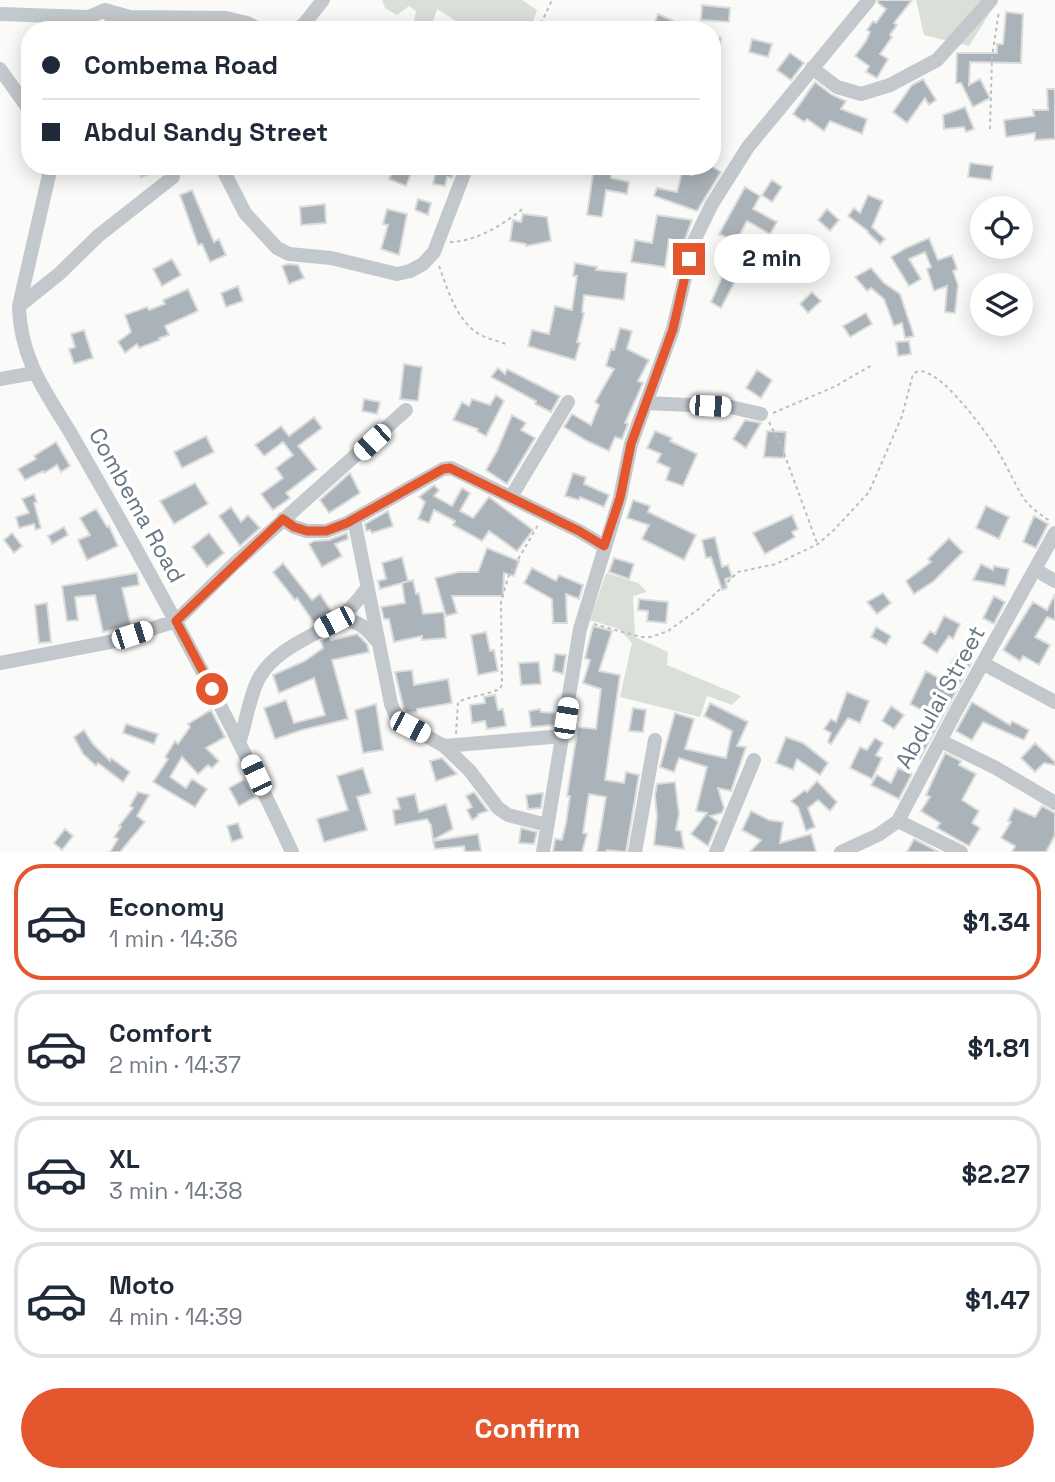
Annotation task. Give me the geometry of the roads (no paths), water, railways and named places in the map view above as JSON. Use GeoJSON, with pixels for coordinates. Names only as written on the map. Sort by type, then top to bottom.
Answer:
{"type":"FeatureCollection","features":[{"type":"Feature","properties":{"kind":"street"},"geometry":{"type":"LineString","coordinates":[[198,16],[199,0]]}},
{"type":"Feature","properties":{"kind":"street"},"geometry":{"type":"LineString","coordinates":[[306,21],[323,0]]}},
{"type":"Feature","properties":{"kind":"street"},"geometry":{"type":"LineString","coordinates":[[543,852],[583,621],[620,498],[631,444],[667,349],[693,243],[748,147],[869,0]]}},
{"type":"Feature","properties":{"kind":"street"},"geometry":{"type":"LineString","coordinates":[[812,68],[837,87],[861,94],[890,85],[937,60],[995,6]]}},
{"type":"Feature","properties":{"kind":"street"},"geometry":{"type":"LineString","coordinates":[[105,10],[115,21]]}},
{"type":"Feature","properties":{"kind":"street"},"geometry":{"type":"LineString","coordinates":[[0,14],[89,17],[105,10],[130,17],[198,16],[239,21]]}},
{"type":"Feature","properties":{"kind":"street"},"geometry":{"type":"LineString","coordinates":[[0,69],[21,98]]}},
{"type":"Feature","properties":{"kind":"street","name":"Combema Road"},"geometry":{"type":"LineString","coordinates":[[49,175],[19,306],[19,327],[34,373],[100,483],[176,621],[240,740],[292,852]]}},
{"type":"Feature","properties":{"kind":"street"},"geometry":{"type":"LineString","coordinates":[[19,306],[59,274],[98,236],[173,175]]}},
{"type":"Feature","properties":{"kind":"street"},"geometry":{"type":"LineString","coordinates":[[226,175],[245,213],[267,239],[289,254],[344,260],[397,274],[423,264],[436,247],[464,175]]}},
{"type":"Feature","properties":{"kind":"street"},"geometry":{"type":"LineString","coordinates":[[0,379],[34,373]]}},
{"type":"Feature","properties":{"kind":"street"},"geometry":{"type":"LineString","coordinates":[[511,497],[568,402]]}},
{"type":"Feature","properties":{"kind":"street"},"geometry":{"type":"LineString","coordinates":[[646,403],[731,407],[761,414]]}},
{"type":"Feature","properties":{"kind":"street"},"geometry":{"type":"LineString","coordinates":[[0,663],[110,642],[176,621],[283,519],[406,410]]}},
{"type":"Feature","properties":{"kind":"street"},"geometry":{"type":"LineString","coordinates":[[283,519],[294,527],[316,532],[326,531],[354,519],[446,468],[511,497],[604,546]]}},
{"type":"Feature","properties":{"kind":"street"},"geometry":{"type":"LineString","coordinates":[[354,519],[390,704],[396,716],[410,727],[450,746],[498,808],[508,815],[547,825]]}},
{"type":"Feature","properties":{"kind":"street","name":"Abdulai Street"},"geometry":{"type":"LineString","coordinates":[[898,821],[1055,533]]}},
{"type":"Feature","properties":{"kind":"street"},"geometry":{"type":"LineString","coordinates":[[1036,569],[1055,581]]}},
{"type":"Feature","properties":{"kind":"street"},"geometry":{"type":"LineString","coordinates":[[240,740],[258,679],[270,664],[313,633],[334,622],[358,601],[367,588]]}},
{"type":"Feature","properties":{"kind":"street"},"geometry":{"type":"LineString","coordinates":[[334,622],[357,622],[368,628],[377,641]]}},
{"type":"Feature","properties":{"kind":"street"},"geometry":{"type":"LineString","coordinates":[[984,664],[1055,702]]}},
{"type":"Feature","properties":{"kind":"street"},"geometry":{"type":"LineString","coordinates":[[450,746],[563,736]]}},
{"type":"Feature","properties":{"kind":"street"},"geometry":{"type":"LineString","coordinates":[[635,852],[655,740]]}},
{"type":"Feature","properties":{"kind":"street"},"geometry":{"type":"LineString","coordinates":[[941,741],[996,768],[1055,803]]}},
{"type":"Feature","properties":{"kind":"street"},"geometry":{"type":"LineString","coordinates":[[716,852],[754,760]]}},
{"type":"Feature","properties":{"kind":"street"},"geometry":{"type":"LineString","coordinates":[[841,852],[878,835],[898,821],[961,852]]}}]}
